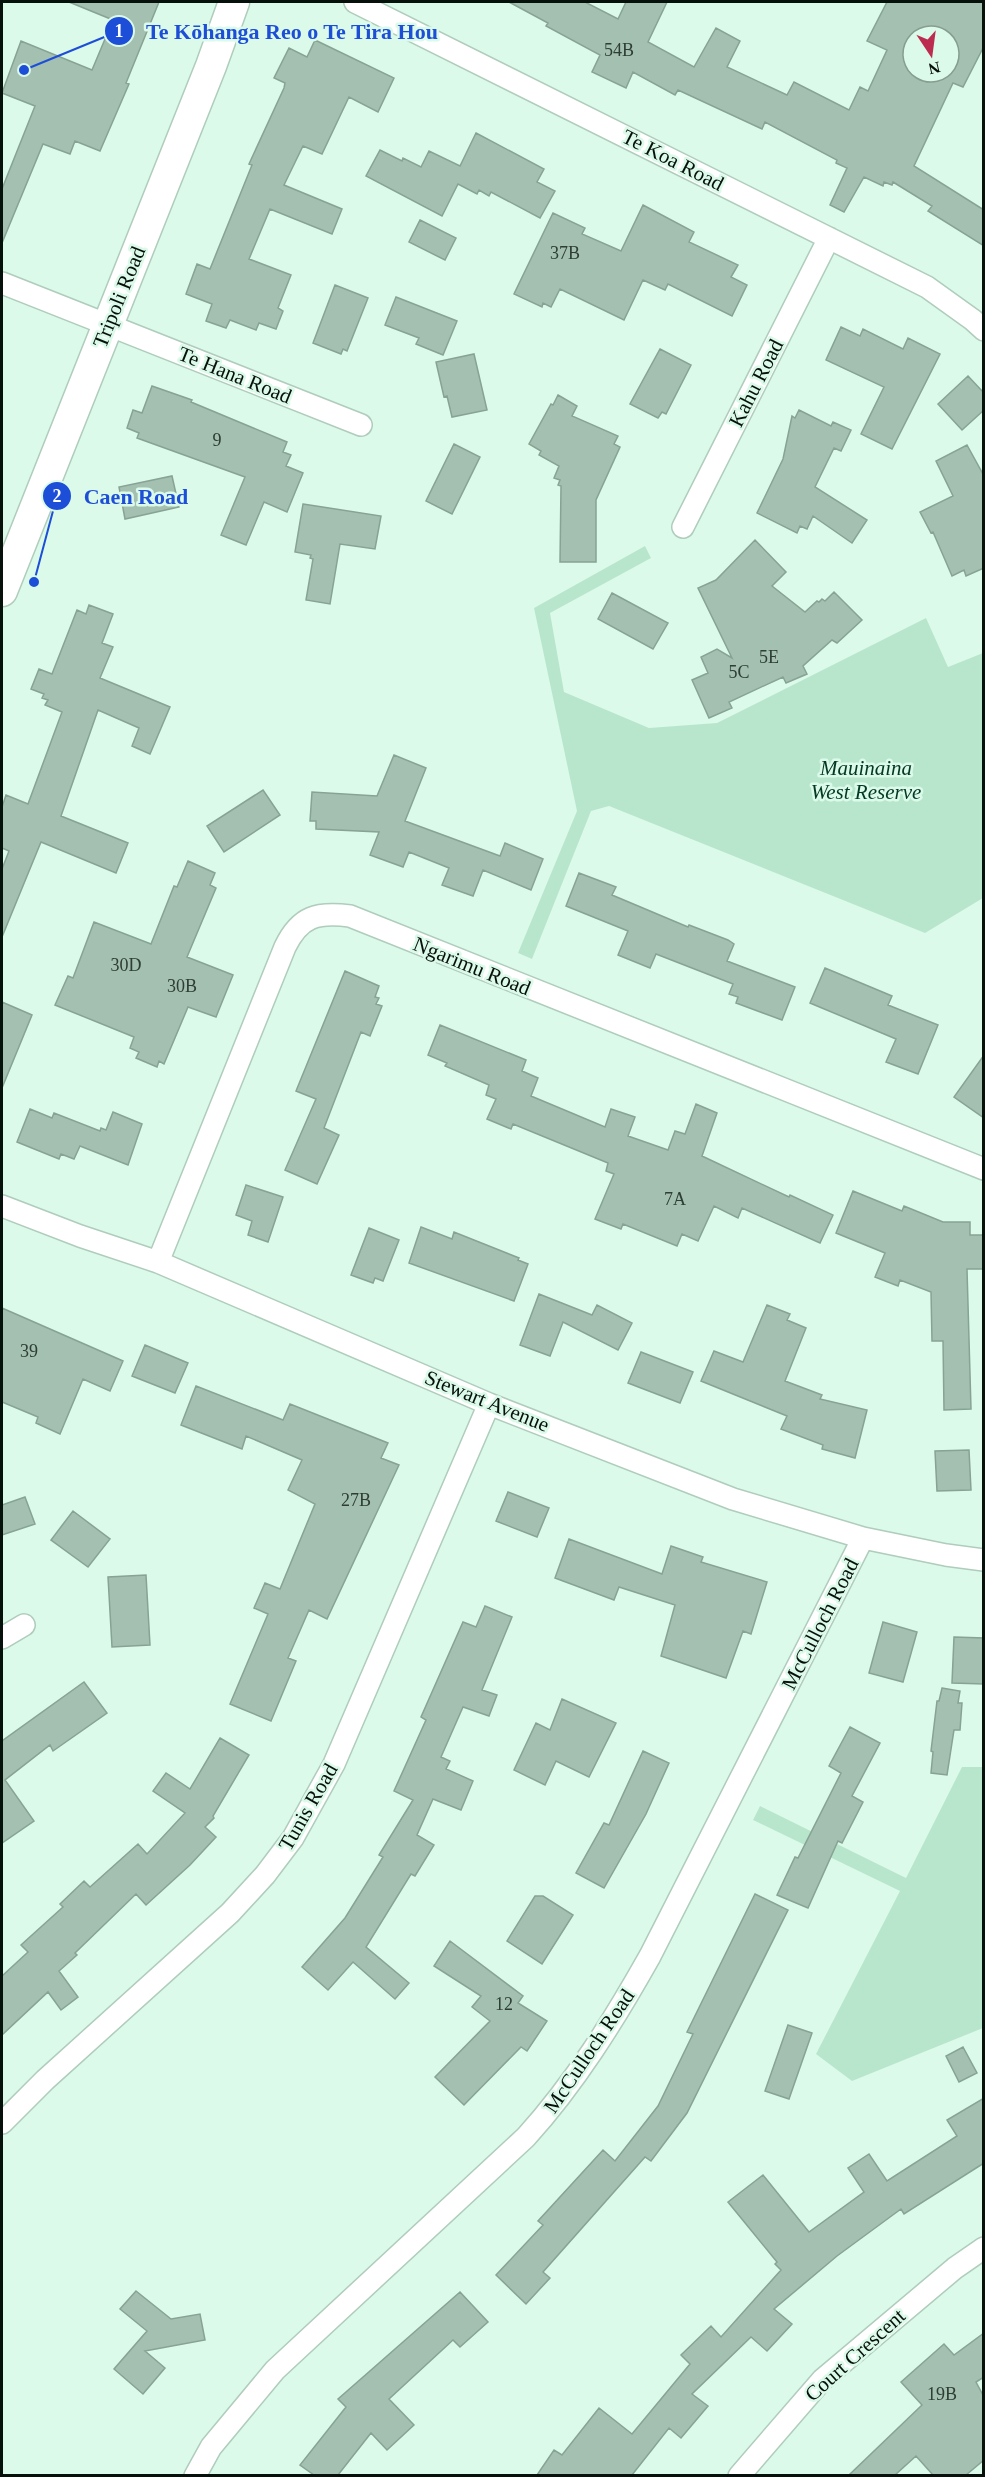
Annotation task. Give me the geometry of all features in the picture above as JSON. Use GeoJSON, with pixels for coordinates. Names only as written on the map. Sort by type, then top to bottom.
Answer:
{"type":"FeatureCollection","features":[{"type":"Feature","properties":{"kind":"street","name":"Tripoli Road"},"geometry":{"type":"LineString","coordinates":[[2,591],[211,66],[234,2]]}},
{"type":"Feature","properties":{"kind":"street","name":"Te Koa Road"},"geometry":{"type":"LineString","coordinates":[[355,2],[927,287],[984,330]]}},
{"type":"Feature","properties":{"kind":"street","name":"Kahu Road"},"geometry":{"type":"LineString","coordinates":[[683,527],[829,238]]}},
{"type":"Feature","properties":{"kind":"street","name":"Te Hana Road"},"geometry":{"type":"LineString","coordinates":[[2,283],[361,426]]}},
{"type":"Feature","properties":{"kind":"street","name":"Ngarimu Road"},"geometry":{"type":"LineString","coordinates":[[159,1262],[289,938],[294,930],[311,918],[330,914],[350,916],[984,1169]]}},
{"type":"Feature","properties":{"kind":"street","name":"Stewart Avenue"},"geometry":{"type":"LineString","coordinates":[[2,1206],[80,1236],[159,1262],[489,1404],[734,1499],[863,1538],[946,1555],[984,1560]]}},
{"type":"Feature","properties":{"kind":"street","name":"Tunis Road"},"geometry":{"type":"LineString","coordinates":[[2,2123],[45,2080],[230,1913],[265,1875],[293,1838],[312,1808],[334,1764],[489,1404]]}},
{"type":"Feature","properties":{"kind":"street","name":"McCulloch Road"},"geometry":{"type":"LineString","coordinates":[[195,2475],[211,2447],[275,2370],[526,2137],[544,2117],[594,2049],[622,2006],[650,1956],[863,1538]]}},
{"type":"Feature","properties":{"kind":"street"},"geometry":{"type":"LineString","coordinates":[[2,1638],[24,1625]]}},
{"type":"Feature","properties":{"kind":"street","name":"Court Crescent"},"geometry":{"type":"LineString","coordinates":[[739,2475],[822,2380],[947,2275],[984,2248]]}},
{"type":"Feature","properties":{"kind":"green space","name":"Mauinaina West Reserve"},"geometry":{"type":"Polygon","coordinates":[[[645,546],[651,558],[550,613],[564,692],[649,728],[717,723],[926,618],[948,667],[983,653],[983,898],[925,933],[609,806],[591,811],[532,959],[518,953],[577,811],[534,608],[645,546]]]}},
{"type":"Feature","properties":{"kind":"green space"},"geometry":{"type":"Polygon","coordinates":[[[962,1767],[983,1767],[983,2028],[852,2081],[816,2054],[900,1891],[753,1820],[760,1806],[906,1878],[962,1767]]]}},
{"type":"Feature","properties":{"kind":"building"},"geometry":{"type":"Polygon","coordinates":[[[69,2],[159,2],[126,83],[129,84],[100,151],[75,141],[70,154],[43,144],[2,243],[2,189],[35,106],[2,93],[21,41],[92,70],[113,20],[69,2]]]}},
{"type":"Feature","properties":{"kind":"building"},"geometry":{"type":"Polygon","coordinates":[[[509,2],[585,2],[618,19],[626,2],[667,2],[648,42],[694,67],[716,28],[740,41],[727,67],[787,95],[794,82],[849,110],[860,87],[868,91],[887,50],[867,41],[887,2],[984,2],[984,46],[963,87],[956,84],[961,84],[961,24],[901,24],[901,84],[953,84],[914,166],[984,210],[984,246],[928,211],[932,206],[893,182],[892,185],[884,182],[883,186],[864,177],[844,212],[830,205],[847,168],[836,163],[837,160],[765,122],[762,129],[678,90],[675,95],[633,72],[626,88],[592,72],[600,55],[546,26],[548,23],[509,2]]]}},
{"type":"Feature","properties":{"kind":"building"},"geometry":{"type":"Polygon","coordinates":[[[315,40],[394,78],[378,112],[349,97],[322,154],[303,146],[284,185],[342,209],[332,234],[270,209],[249,259],[291,275],[278,308],[283,311],[276,329],[259,323],[256,330],[230,320],[226,328],[206,321],[212,304],[186,294],[197,264],[210,269],[252,165],[249,164],[284,88],[285,83],[274,78],[289,48],[307,57],[315,40]]]}},
{"type":"Feature","properties":{"kind":"building"},"geometry":{"type":"Polygon","coordinates":[[[476,133],[544,169],[537,182],[555,191],[540,218],[491,192],[489,196],[479,190],[477,194],[458,184],[442,216],[366,176],[380,150],[421,167],[429,151],[460,166],[476,133]]]}},
{"type":"Feature","properties":{"kind":"building"},"geometry":{"type":"Polygon","coordinates":[[[643,205],[694,232],[689,242],[738,265],[731,277],[747,285],[732,316],[668,284],[665,290],[643,280],[624,320],[560,289],[551,307],[543,303],[542,307],[514,294],[553,213],[585,228],[582,234],[621,251],[643,205]]]}},
{"type":"Feature","properties":{"kind":"building"},"geometry":{"type":"Polygon","coordinates":[[[420,220],[456,238],[445,260],[409,242],[420,220]]]}},
{"type":"Feature","properties":{"kind":"building"},"geometry":{"type":"Polygon","coordinates":[[[335,285],[368,298],[347,351],[343,349],[341,354],[313,343],[335,285]]]}},
{"type":"Feature","properties":{"kind":"building"},"geometry":{"type":"Polygon","coordinates":[[[396,297],[457,321],[443,355],[416,344],[419,338],[385,325],[396,297]]]}},
{"type":"Feature","properties":{"kind":"building"},"geometry":{"type":"Polygon","coordinates":[[[841,327],[860,336],[863,329],[903,349],[908,338],[940,354],[892,449],[861,434],[884,387],[826,360],[841,327]]]}},
{"type":"Feature","properties":{"kind":"building"},"geometry":{"type":"Polygon","coordinates":[[[660,349],[691,365],[666,414],[662,412],[658,418],[630,404],[660,349]]]}},
{"type":"Feature","properties":{"kind":"building"},"geometry":{"type":"Polygon","coordinates":[[[474,354],[487,410],[452,417],[447,396],[444,397],[436,362],[474,354]]]}},
{"type":"Feature","properties":{"kind":"building"},"geometry":{"type":"Polygon","coordinates":[[[968,376],[984,393],[984,410],[962,430],[938,404],[968,376]]]}},
{"type":"Feature","properties":{"kind":"building"},"geometry":{"type":"Polygon","coordinates":[[[152,386],[192,400],[191,402],[287,442],[283,452],[291,455],[286,466],[303,473],[287,512],[264,502],[246,545],[221,535],[245,477],[137,438],[139,433],[127,428],[133,410],[142,413],[152,386]]]}},
{"type":"Feature","properties":{"kind":"building"},"geometry":{"type":"Polygon","coordinates":[[[558,395],[577,406],[572,416],[618,436],[614,444],[620,447],[596,500],[596,562],[560,562],[561,486],[558,485],[560,480],[554,478],[559,466],[539,455],[541,451],[529,444],[558,395]]]}},
{"type":"Feature","properties":{"kind":"building"},"geometry":{"type":"Polygon","coordinates":[[[799,410],[831,426],[833,422],[851,430],[841,451],[834,448],[815,487],[867,520],[852,543],[813,516],[807,529],[800,526],[797,533],[757,513],[783,459],[792,416],[795,418],[799,410]]]}},
{"type":"Feature","properties":{"kind":"building"},"geometry":{"type":"Polygon","coordinates":[[[454,444],[480,457],[452,514],[426,501],[454,444]]]}},
{"type":"Feature","properties":{"kind":"building"},"geometry":{"type":"Polygon","coordinates":[[[967,445],[984,476],[984,568],[966,576],[964,570],[952,576],[933,532],[931,533],[920,512],[953,496],[936,461],[967,445]]]}},
{"type":"Feature","properties":{"kind":"building"},"geometry":{"type":"Polygon","coordinates":[[[172,476],[179,507],[125,519],[119,487],[172,476]]]}},
{"type":"Feature","properties":{"kind":"building"},"geometry":{"type":"Polygon","coordinates":[[[303,504],[381,516],[375,549],[340,544],[330,604],[306,600],[313,559],[310,558],[311,555],[295,552],[303,504]]]}},
{"type":"Feature","properties":{"kind":"building"},"geometry":{"type":"Polygon","coordinates":[[[755,540],[786,572],[772,586],[805,612],[817,601],[822,599],[825,601],[834,592],[862,620],[837,643],[832,640],[803,666],[807,674],[786,683],[783,677],[729,702],[732,708],[709,718],[692,680],[708,673],[701,657],[717,649],[732,658],[698,588],[716,580],[755,540]]]}},
{"type":"Feature","properties":{"kind":"building"},"geometry":{"type":"Polygon","coordinates":[[[612,593],[668,623],[653,649],[598,619],[612,593]]]}},
{"type":"Feature","properties":{"kind":"building"},"geometry":{"type":"Polygon","coordinates":[[[89,605],[113,614],[102,643],[113,647],[100,678],[170,707],[150,754],[132,746],[139,728],[98,710],[61,816],[128,843],[116,873],[41,842],[2,937],[2,869],[9,851],[2,848],[2,807],[6,795],[28,804],[62,712],[45,705],[48,700],[42,698],[44,694],[31,689],[39,669],[52,674],[77,610],[86,614],[89,605]]]}},
{"type":"Feature","properties":{"kind":"building"},"geometry":{"type":"Polygon","coordinates":[[[394,755],[426,768],[405,821],[500,856],[505,843],[543,859],[531,890],[483,870],[473,896],[442,885],[449,868],[409,852],[403,867],[370,855],[379,832],[316,829],[316,821],[310,821],[312,792],[377,796],[394,755]]]}},
{"type":"Feature","properties":{"kind":"building"},"geometry":{"type":"Polygon","coordinates":[[[263,790],[280,815],[224,852],[207,826],[263,790]]]}},
{"type":"Feature","properties":{"kind":"building"},"geometry":{"type":"Polygon","coordinates":[[[188,861],[215,873],[210,885],[216,888],[187,957],[233,975],[216,1017],[188,1007],[164,1064],[159,1061],[157,1067],[136,1058],[139,1052],[130,1048],[134,1037],[55,1005],[68,976],[73,978],[94,922],[151,944],[174,886],[177,887],[188,861]]]}},
{"type":"Feature","properties":{"kind":"building"},"geometry":{"type":"Polygon","coordinates":[[[579,873],[616,887],[612,895],[688,927],[689,925],[728,940],[734,944],[727,961],[795,987],[782,1020],[736,1003],[738,997],[729,994],[733,984],[656,954],[650,968],[618,955],[628,931],[566,906],[579,873]]]}},
{"type":"Feature","properties":{"kind":"building"},"geometry":{"type":"Polygon","coordinates":[[[825,968],[892,996],[888,1005],[938,1025],[918,1074],[886,1062],[896,1039],[810,1003],[825,968]]]}},
{"type":"Feature","properties":{"kind":"building"},"geometry":{"type":"Polygon","coordinates":[[[345,971],[379,986],[375,997],[379,998],[376,1004],[382,1006],[370,1036],[361,1032],[324,1128],[339,1135],[317,1184],[285,1170],[316,1099],[296,1091],[345,971]]]}},
{"type":"Feature","properties":{"kind":"building"},"geometry":{"type":"Polygon","coordinates":[[[2,1002],[32,1015],[2,1088],[2,1002]]]}},
{"type":"Feature","properties":{"kind":"building"},"geometry":{"type":"Polygon","coordinates":[[[440,1025],[526,1060],[522,1071],[538,1078],[531,1096],[605,1127],[611,1109],[635,1117],[628,1136],[668,1150],[675,1131],[685,1134],[696,1104],[717,1113],[702,1156],[833,1215],[820,1243],[742,1208],[738,1218],[714,1206],[698,1241],[682,1234],[677,1246],[623,1224],[621,1229],[595,1219],[614,1174],[606,1171],[608,1163],[513,1124],[511,1129],[487,1119],[496,1099],[486,1095],[489,1085],[445,1066],[447,1063],[428,1055],[440,1025]]]}},
{"type":"Feature","properties":{"kind":"building"},"geometry":{"type":"Polygon","coordinates":[[[984,1055],[984,1118],[954,1097],[984,1055]]]}},
{"type":"Feature","properties":{"kind":"building"},"geometry":{"type":"Polygon","coordinates":[[[30,1109],[52,1118],[54,1113],[100,1131],[101,1128],[106,1130],[113,1112],[142,1124],[128,1165],[80,1146],[74,1159],[61,1154],[59,1159],[17,1142],[30,1109]]]}},
{"type":"Feature","properties":{"kind":"building"},"geometry":{"type":"Polygon","coordinates":[[[246,1185],[283,1197],[268,1242],[248,1235],[252,1221],[236,1215],[246,1185]]]}},
{"type":"Feature","properties":{"kind":"building"},"geometry":{"type":"Polygon","coordinates":[[[853,1191],[902,1211],[904,1206],[943,1222],[970,1222],[970,1235],[984,1235],[984,1269],[967,1269],[971,1409],[944,1410],[943,1341],[932,1341],[931,1292],[900,1280],[898,1286],[875,1277],[885,1253],[836,1233],[853,1191]]]}},
{"type":"Feature","properties":{"kind":"building"},"geometry":{"type":"Polygon","coordinates":[[[421,1227],[452,1239],[454,1232],[519,1258],[518,1260],[528,1264],[514,1301],[409,1263],[421,1227]]]}},
{"type":"Feature","properties":{"kind":"building"},"geometry":{"type":"Polygon","coordinates":[[[369,1228],[399,1240],[383,1281],[375,1278],[373,1283],[351,1275],[369,1228]]]}},
{"type":"Feature","properties":{"kind":"building"},"geometry":{"type":"Polygon","coordinates":[[[539,1294],[592,1315],[597,1305],[632,1323],[618,1350],[563,1322],[550,1356],[520,1345],[539,1294]]]}},
{"type":"Feature","properties":{"kind":"building"},"geometry":{"type":"Polygon","coordinates":[[[767,1305],[790,1314],[787,1320],[806,1328],[785,1381],[822,1395],[820,1399],[867,1410],[855,1458],[822,1449],[823,1445],[781,1429],[787,1416],[701,1381],[714,1351],[743,1362],[767,1305]]]}},
{"type":"Feature","properties":{"kind":"building"},"geometry":{"type":"Polygon","coordinates":[[[2,1308],[123,1361],[110,1391],[83,1379],[60,1434],[36,1423],[38,1417],[2,1402],[2,1308]]]}},
{"type":"Feature","properties":{"kind":"building"},"geometry":{"type":"Polygon","coordinates":[[[145,1345],[188,1363],[175,1393],[132,1376],[145,1345]]]}},
{"type":"Feature","properties":{"kind":"building"},"geometry":{"type":"Polygon","coordinates":[[[641,1352],[693,1372],[680,1403],[628,1383],[641,1352]]]}},
{"type":"Feature","properties":{"kind":"building"},"geometry":{"type":"Polygon","coordinates":[[[196,1386],[283,1420],[290,1404],[388,1443],[381,1458],[399,1465],[327,1619],[309,1610],[288,1658],[296,1661],[271,1721],[230,1704],[268,1614],[254,1608],[265,1583],[280,1589],[315,1504],[288,1490],[302,1460],[246,1436],[242,1449],[181,1425],[196,1386]]]}},
{"type":"Feature","properties":{"kind":"building"},"geometry":{"type":"Polygon","coordinates":[[[969,1450],[971,1490],[937,1491],[935,1451],[969,1450]]]}},
{"type":"Feature","properties":{"kind":"building"},"geometry":{"type":"Polygon","coordinates":[[[508,1492],[549,1508],[537,1537],[496,1521],[508,1492]]]}},
{"type":"Feature","properties":{"kind":"building"},"geometry":{"type":"Polygon","coordinates":[[[25,1497],[35,1524],[2,1535],[2,1505],[25,1497]]]}},
{"type":"Feature","properties":{"kind":"building"},"geometry":{"type":"Polygon","coordinates":[[[73,1511],[110,1539],[88,1567],[51,1540],[73,1511]]]}},
{"type":"Feature","properties":{"kind":"building"},"geometry":{"type":"Polygon","coordinates":[[[569,1539],[662,1574],[671,1546],[703,1557],[701,1562],[767,1582],[751,1634],[743,1631],[726,1678],[661,1656],[675,1605],[619,1587],[614,1600],[555,1578],[569,1539]]]}},
{"type":"Feature","properties":{"kind":"building"},"geometry":{"type":"Polygon","coordinates":[[[146,1575],[150,1645],[112,1647],[108,1577],[146,1575]]]}},
{"type":"Feature","properties":{"kind":"building"},"geometry":{"type":"Polygon","coordinates":[[[485,1606],[512,1617],[482,1690],[497,1695],[489,1716],[463,1707],[441,1757],[450,1761],[446,1769],[473,1781],[461,1810],[433,1799],[417,1835],[434,1845],[415,1876],[411,1874],[366,1947],[409,1983],[395,1999],[353,1962],[328,1990],[302,1967],[345,1918],[383,1857],[379,1855],[413,1800],[394,1791],[426,1720],[421,1717],[463,1622],[476,1627],[485,1606]]]}},
{"type":"Feature","properties":{"kind":"building"},"geometry":{"type":"Polygon","coordinates":[[[883,1622],[917,1632],[903,1682],[869,1673],[883,1622]]]}},
{"type":"Feature","properties":{"kind":"building"},"geometry":{"type":"Polygon","coordinates":[[[954,1637],[984,1638],[984,1684],[952,1683],[954,1637]]]}},
{"type":"Feature","properties":{"kind":"building"},"geometry":{"type":"Polygon","coordinates":[[[84,1682],[107,1713],[53,1751],[50,1745],[5,1780],[34,1821],[2,1843],[2,1741],[84,1682]]]}},
{"type":"Feature","properties":{"kind":"building"},"geometry":{"type":"Polygon","coordinates":[[[942,1688],[960,1691],[958,1703],[962,1703],[960,1730],[954,1730],[947,1775],[931,1773],[933,1752],[931,1751],[937,1701],[939,1701],[942,1688]]]}},
{"type":"Feature","properties":{"kind":"building"},"geometry":{"type":"Polygon","coordinates":[[[562,1699],[616,1723],[589,1777],[556,1761],[545,1785],[514,1770],[536,1723],[550,1730],[562,1699]]]}},
{"type":"Feature","properties":{"kind":"building"},"geometry":{"type":"Polygon","coordinates":[[[850,1727],[880,1743],[852,1796],[863,1802],[842,1843],[838,1841],[808,1908],[777,1895],[841,1773],[829,1766],[850,1727]]]}},
{"type":"Feature","properties":{"kind":"building"},"geometry":{"type":"Polygon","coordinates":[[[220,1738],[249,1755],[213,1816],[214,1818],[205,1827],[216,1837],[190,1865],[146,1905],[136,1894],[59,1971],[78,1997],[61,2010],[48,1992],[2,2035],[2,1976],[28,1952],[21,1945],[63,1907],[60,1904],[84,1881],[90,1887],[138,1844],[147,1854],[185,1813],[153,1791],[166,1773],[190,1789],[220,1738]]]}},
{"type":"Feature","properties":{"kind":"building"},"geometry":{"type":"Polygon","coordinates":[[[643,1751],[669,1763],[646,1814],[604,1888],[576,1873],[604,1823],[609,1825],[643,1751]]]}},
{"type":"Feature","properties":{"kind":"building"},"geometry":{"type":"Polygon","coordinates":[[[755,1894],[788,1910],[687,2113],[651,2161],[645,2157],[543,2272],[550,2278],[526,2304],[496,2275],[543,2225],[538,2221],[603,2150],[615,2161],[658,2106],[693,2034],[687,2032],[755,1894]]]}},
{"type":"Feature","properties":{"kind":"building"},"geometry":{"type":"Polygon","coordinates":[[[535,1896],[543,1896],[573,1915],[542,1964],[507,1941],[535,1896]]]}},
{"type":"Feature","properties":{"kind":"building"},"geometry":{"type":"Polygon","coordinates":[[[450,1941],[523,1996],[518,2003],[547,2021],[527,2051],[521,2047],[464,2105],[435,2077],[490,2021],[472,2007],[481,1996],[434,1966],[450,1941]]]}},
{"type":"Feature","properties":{"kind":"building"},"geometry":{"type":"Polygon","coordinates":[[[788,2025],[812,2033],[789,2099],[765,2091],[788,2025]]]}},
{"type":"Feature","properties":{"kind":"building"},"geometry":{"type":"Polygon","coordinates":[[[963,2047],[977,2073],[959,2082],[946,2056],[963,2047]]]}},
{"type":"Feature","properties":{"kind":"building"},"geometry":{"type":"Polygon","coordinates":[[[984,2098],[984,2163],[904,2214],[901,2209],[837,2256],[774,2309],[792,2324],[767,2351],[751,2337],[692,2394],[708,2406],[681,2438],[669,2428],[632,2475],[537,2475],[554,2450],[562,2455],[599,2408],[632,2434],[690,2364],[681,2355],[711,2326],[721,2337],[781,2270],[728,2202],[763,2175],[809,2232],[864,2192],[848,2168],[869,2154],[887,2181],[957,2136],[947,2120],[984,2098]]]}},
{"type":"Feature","properties":{"kind":"building"},"geometry":{"type":"Polygon","coordinates":[[[136,2291],[171,2319],[200,2314],[205,2340],[145,2351],[165,2368],[143,2394],[114,2369],[147,2331],[120,2309],[136,2291]]]}},
{"type":"Feature","properties":{"kind":"building"},"geometry":{"type":"Polygon","coordinates":[[[460,2292],[488,2322],[460,2347],[453,2340],[389,2399],[414,2425],[387,2450],[371,2433],[338,2475],[314,2475],[300,2465],[346,2407],[338,2399],[460,2292]]]}},
{"type":"Feature","properties":{"kind":"building"},"geometry":{"type":"Polygon","coordinates":[[[984,2333],[984,2377],[976,2382],[984,2397],[984,2460],[966,2475],[933,2475],[916,2456],[895,2475],[849,2475],[922,2405],[901,2382],[944,2344],[954,2355],[984,2333]]]}},
{"type":"Feature","properties":{"kind":"place","name":"Te Kōhanga Reo o Te Tira Hou"},"geometry":{"type":"Point","coordinates":[24,70]}},
{"type":"Feature","properties":{"kind":"place","name":"Caen Road"},"geometry":{"type":"Point","coordinates":[34,582]}}]}
